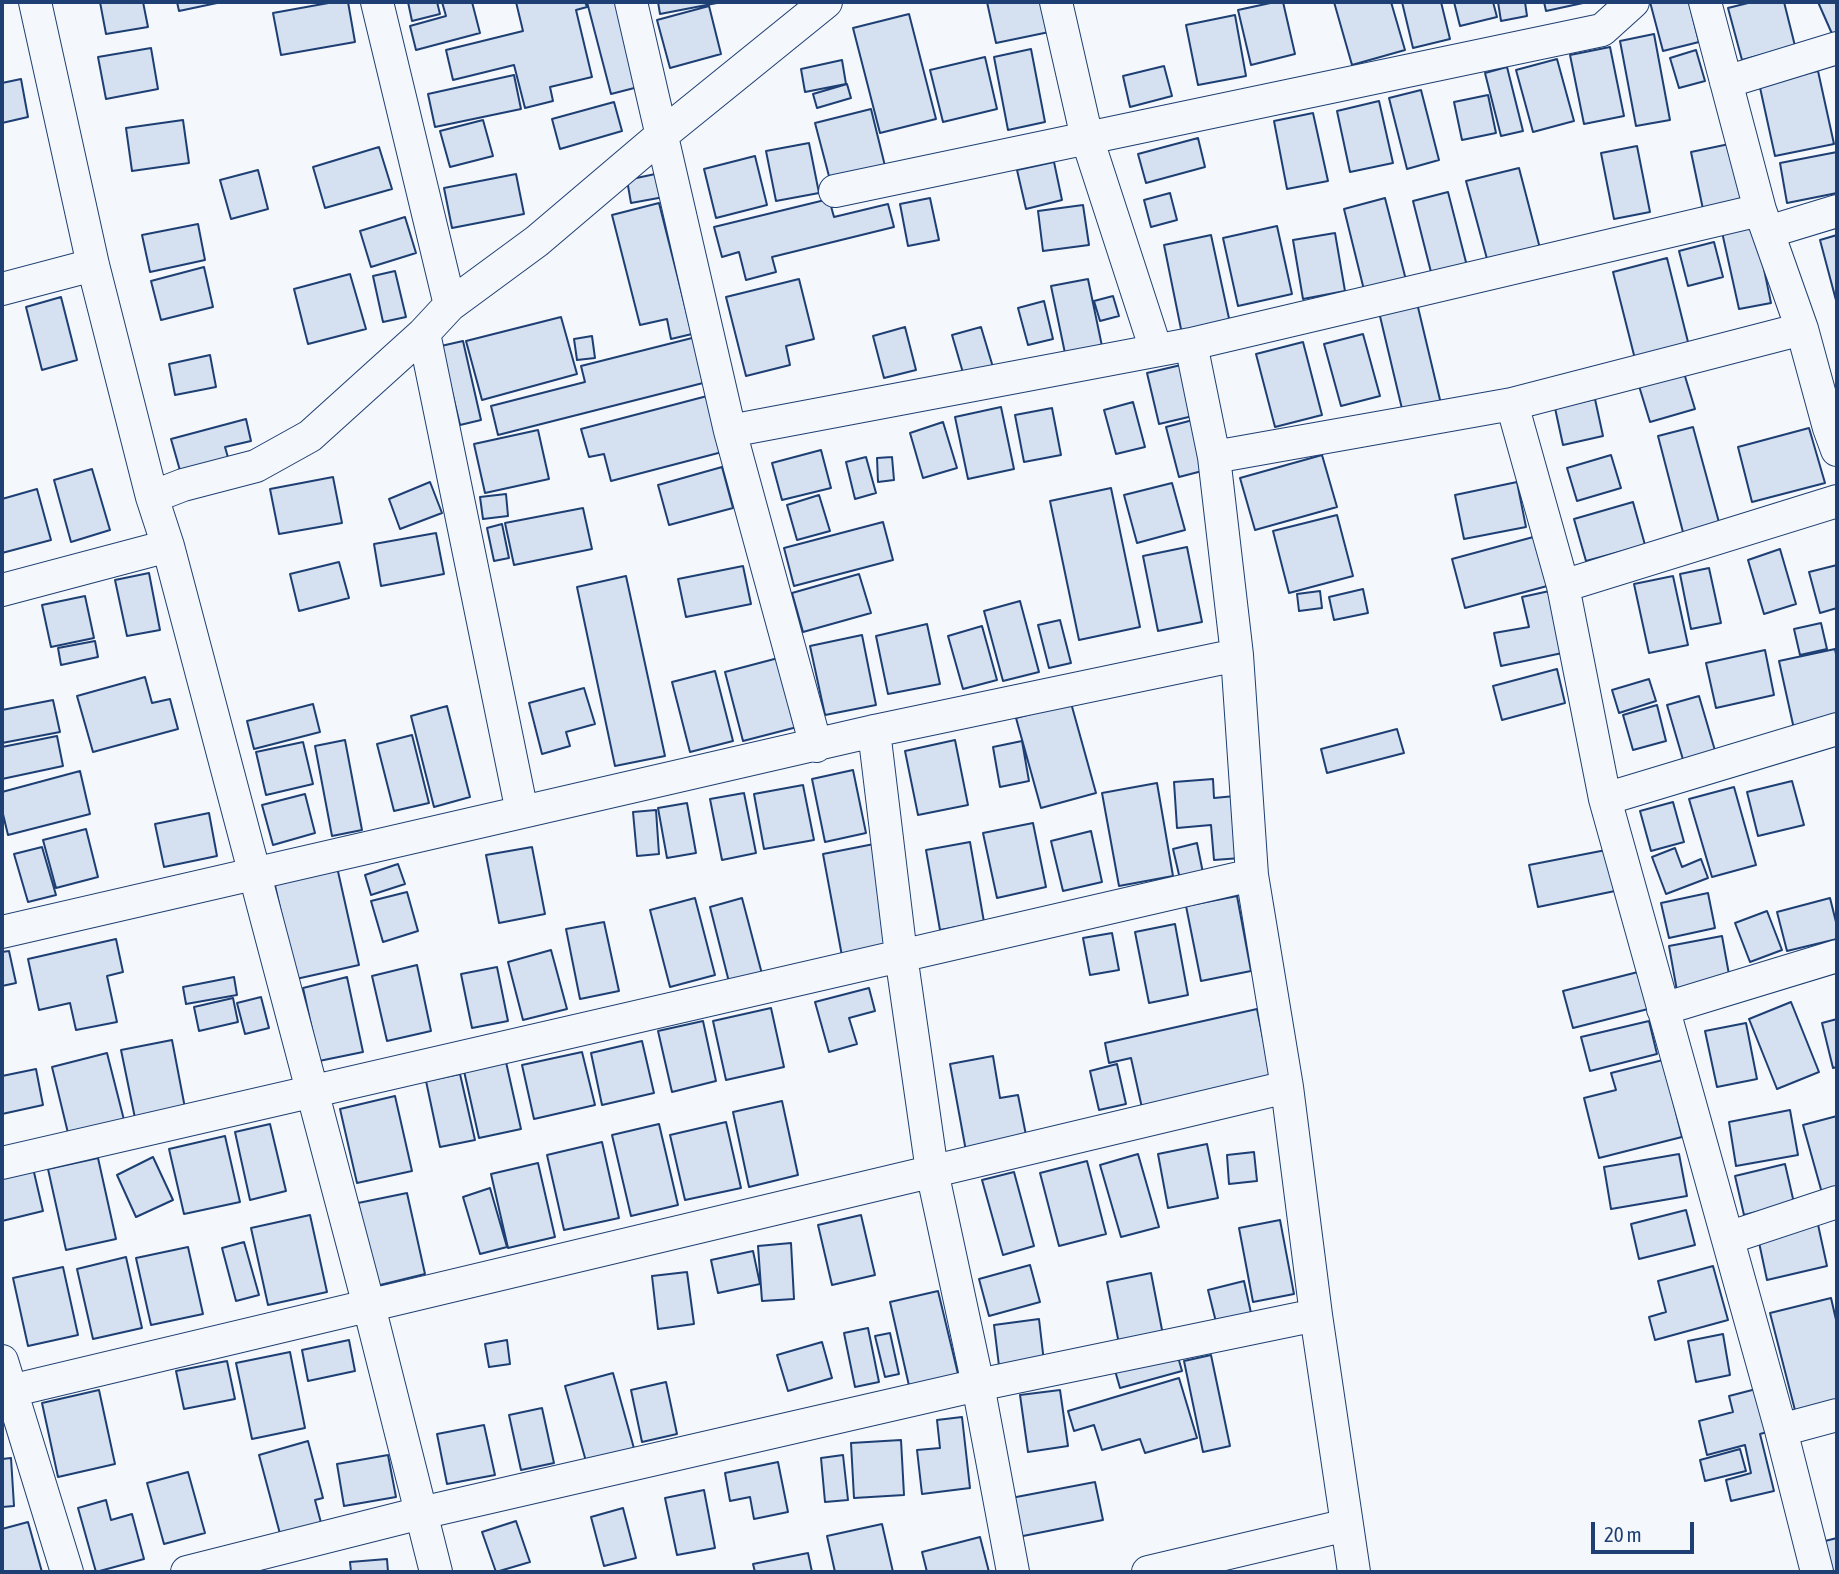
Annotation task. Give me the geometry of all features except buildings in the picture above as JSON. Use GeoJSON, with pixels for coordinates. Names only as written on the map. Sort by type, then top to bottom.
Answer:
{"type":"FeatureCollection","features":[{"type":"Feature","properties":{"kind":"street"},"geometry":{"type":"LineString","coordinates":[[35,2],[93,265],[152,497],[168,546],[255,874],[436,1572]]}},
{"type":"Feature","properties":{"kind":"street"},"geometry":{"type":"LineString","coordinates":[[377,2],[450,305]]}},
{"type":"Feature","properties":{"kind":"street"},"geometry":{"type":"LineString","coordinates":[[631,2],[730,431],[816,746]]}},
{"type":"Feature","properties":{"kind":"street"},"geometry":{"type":"LineString","coordinates":[[152,497],[183,485],[256,466],[310,436],[424,333],[450,305],[537,241],[663,134],[826,2]]}},
{"type":"Feature","properties":{"kind":"street"},"geometry":{"type":"LineString","coordinates":[[1055,2],[1087,138],[1156,350]]}},
{"type":"Feature","properties":{"kind":"street"},"geometry":{"type":"LineString","coordinates":[[835,191],[1602,30],[1633,2]]}},
{"type":"Feature","properties":{"kind":"street"},"geometry":{"type":"LineString","coordinates":[[1705,2],[1764,221],[1802,329],[1837,450]]}},
{"type":"Feature","properties":{"kind":"street"},"geometry":{"type":"LineString","coordinates":[[1726,82],[1837,48]]}},
{"type":"Feature","properties":{"kind":"street"},"geometry":{"type":"LineString","coordinates":[[730,431],[1191,344],[1764,221],[1837,211]]}},
{"type":"Feature","properties":{"kind":"street"},"geometry":{"type":"LineString","coordinates":[[2,289],[93,265]]}},
{"type":"Feature","properties":{"kind":"street"},"geometry":{"type":"LineString","coordinates":[[1214,457],[1512,404],[1802,329]]}},
{"type":"Feature","properties":{"kind":"street"},"geometry":{"type":"LineString","coordinates":[[424,333],[522,812]]}},
{"type":"Feature","properties":{"kind":"street"},"geometry":{"type":"LineString","coordinates":[[1191,344],[1214,457],[1237,655],[1252,874],[1287,1087],[1316,1315],[1354,1572]]}},
{"type":"Feature","properties":{"kind":"street"},"geometry":{"type":"LineString","coordinates":[[1512,404],[1563,586],[1605,799],[1781,1430],[1817,1572]]}},
{"type":"Feature","properties":{"kind":"street"},"geometry":{"type":"LineString","coordinates":[[1563,586],[1837,501]]}},
{"type":"Feature","properties":{"kind":"street"},"geometry":{"type":"LineString","coordinates":[[2,590],[168,546]]}},
{"type":"Feature","properties":{"kind":"street"},"geometry":{"type":"LineString","coordinates":[[2,932],[874,731],[1237,655]]}},
{"type":"Feature","properties":{"kind":"street"},"geometry":{"type":"LineString","coordinates":[[1605,799],[1837,729]]}},
{"type":"Feature","properties":{"kind":"street"},"geometry":{"type":"LineString","coordinates":[[874,731],[901,956],[932,1171],[978,1385],[1013,1572]]}},
{"type":"Feature","properties":{"kind":"street"},"geometry":{"type":"LineString","coordinates":[[2,1163],[1252,874]]}},
{"type":"Feature","properties":{"kind":"street"},"geometry":{"type":"LineString","coordinates":[[1663,1009],[1837,956]]}},
{"type":"Feature","properties":{"kind":"street"},"geometry":{"type":"LineString","coordinates":[[67,1572],[5,1382],[369,1306],[1287,1087]]}},
{"type":"Feature","properties":{"kind":"street"},"geometry":{"type":"LineString","coordinates":[[1728,1238],[1837,1202]]}},
{"type":"Feature","properties":{"kind":"street"},"geometry":{"type":"LineString","coordinates":[[187,1572],[421,1513],[978,1385],[1316,1315]]}},
{"type":"Feature","properties":{"kind":"street"},"geometry":{"type":"LineString","coordinates":[[1781,1430],[1837,1415]]}},
{"type":"Feature","properties":{"kind":"street"},"geometry":{"type":"LineString","coordinates":[[1148,1572],[1347,1525]]}}]}
